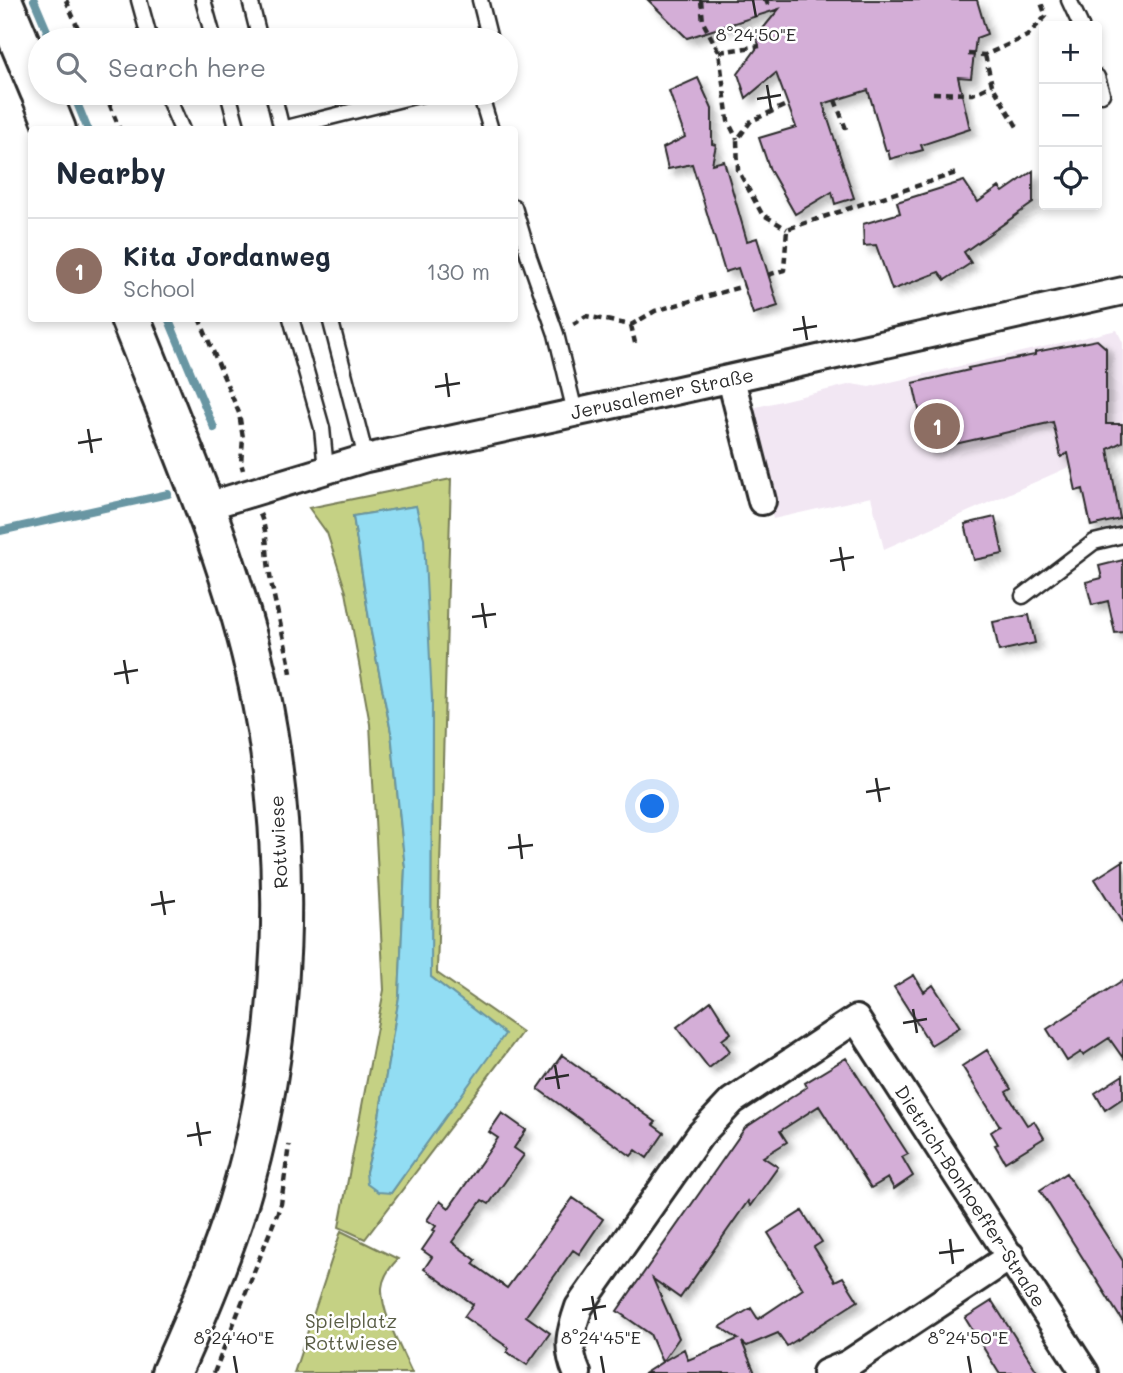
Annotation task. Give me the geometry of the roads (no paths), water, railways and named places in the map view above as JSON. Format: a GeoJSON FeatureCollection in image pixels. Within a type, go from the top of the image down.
{"type":"FeatureCollection","features":[{"type":"Feature","properties":{"kind":"street"},"geometry":{"type":"LineString","coordinates":[[2,0],[28,61]]}},
{"type":"Feature","properties":{"kind":"street"},"geometry":{"type":"LineString","coordinates":[[46,105],[54,126]]}},
{"type":"Feature","properties":{"kind":"street","name":"Jerusalemer Straße"},"geometry":{"type":"LineString","coordinates":[[204,507],[366,458],[1123,291]]}},
{"type":"Feature","properties":{"kind":"street","name":"Rottwiese"},"geometry":{"type":"LineString","coordinates":[[132,322],[181,442],[246,633],[259,685],[276,791],[281,885],[274,1027],[252,1149],[220,1256],[171,1373]]}},
{"type":"Feature","properties":{"kind":"street"},"geometry":{"type":"LineString","coordinates":[[731,379],[762,501]]}},
{"type":"Feature","properties":{"kind":"street","name":"Dietrich-Bonhoeffer-Straße"},"geometry":{"type":"LineString","coordinates":[[577,1373],[570,1355],[571,1331],[579,1307],[700,1135],[732,1101],[856,1019],[1085,1373]]}},
{"type":"Feature","properties":{"kind":"street"},"geometry":{"type":"LineString","coordinates":[[826,1373],[848,1364],[1011,1256]]}},
{"type":"Feature","properties":{"kind":"lane"},"geometry":{"type":"LineString","coordinates":[[139,0],[147,28]]}},
{"type":"Feature","properties":{"kind":"lane"},"geometry":{"type":"LineString","coordinates":[[203,0],[211,28]]}},
{"type":"Feature","properties":{"kind":"lane"},"geometry":{"type":"LineString","coordinates":[[250,0],[257,28]]}},
{"type":"Feature","properties":{"kind":"lane"},"geometry":{"type":"LineString","coordinates":[[480,0],[487,28]]}},
{"type":"Feature","properties":{"kind":"lane"},"geometry":{"type":"LineString","coordinates":[[1069,0],[1079,21]]}},
{"type":"Feature","properties":{"kind":"lane"},"geometry":{"type":"LineString","coordinates":[[171,105],[180,126]]}},
{"type":"Feature","properties":{"kind":"lane"},"geometry":{"type":"LineString","coordinates":[[231,105],[237,126]]}},
{"type":"Feature","properties":{"kind":"lane"},"geometry":{"type":"LineString","coordinates":[[276,105],[281,126]]}},
{"type":"Feature","properties":{"kind":"lane"},"geometry":{"type":"LineString","coordinates":[[294,126],[378,105]]}},
{"type":"Feature","properties":{"kind":"lane"},"geometry":{"type":"LineString","coordinates":[[484,105],[490,126]]}},
{"type":"Feature","properties":{"kind":"lane"},"geometry":{"type":"LineString","coordinates":[[518,220],[556,334],[575,412]]}},
{"type":"Feature","properties":{"kind":"lane"},"geometry":{"type":"LineString","coordinates":[[292,322],[322,428],[326,470]]}},
{"type":"Feature","properties":{"kind":"lane"},"geometry":{"type":"LineString","coordinates":[[331,322],[366,458]]}},
{"type":"Feature","properties":{"kind":"lane"},"geometry":{"type":"LineString","coordinates":[[1023,596],[1094,542],[1123,535]]}},
{"type":"Feature","properties":{"kind":"water"},"geometry":{"type":"Polygon","coordinates":[[[416,506],[424,538],[432,701],[431,977],[505,1034],[391,1193],[378,1192],[367,1184],[366,1172],[376,1135],[399,997],[405,868],[391,732],[371,632],[353,516],[416,506]]]}},
{"type":"Feature","properties":{"kind":"waterway"},"geometry":{"type":"LineString","coordinates":[[34,0],[46,28]]}},
{"type":"Feature","properties":{"kind":"waterway"},"geometry":{"type":"LineString","coordinates":[[78,105],[86,126]]}},
{"type":"Feature","properties":{"kind":"waterway"},"geometry":{"type":"LineString","coordinates":[[170,322],[214,428]]}},
{"type":"Feature","properties":{"kind":"waterway"},"geometry":{"type":"LineString","coordinates":[[0,531],[168,494]]}},
{"type":"Feature","properties":{"kind":"place","name":"Kita Jordanweg"},"geometry":{"type":"Point","coordinates":[937,426]}},
{"type":"Feature","properties":{"kind":"park label","name":"Spielplatz Rottwiese"},"geometry":{"type":"Point","coordinates":[351,1331]}}]}
